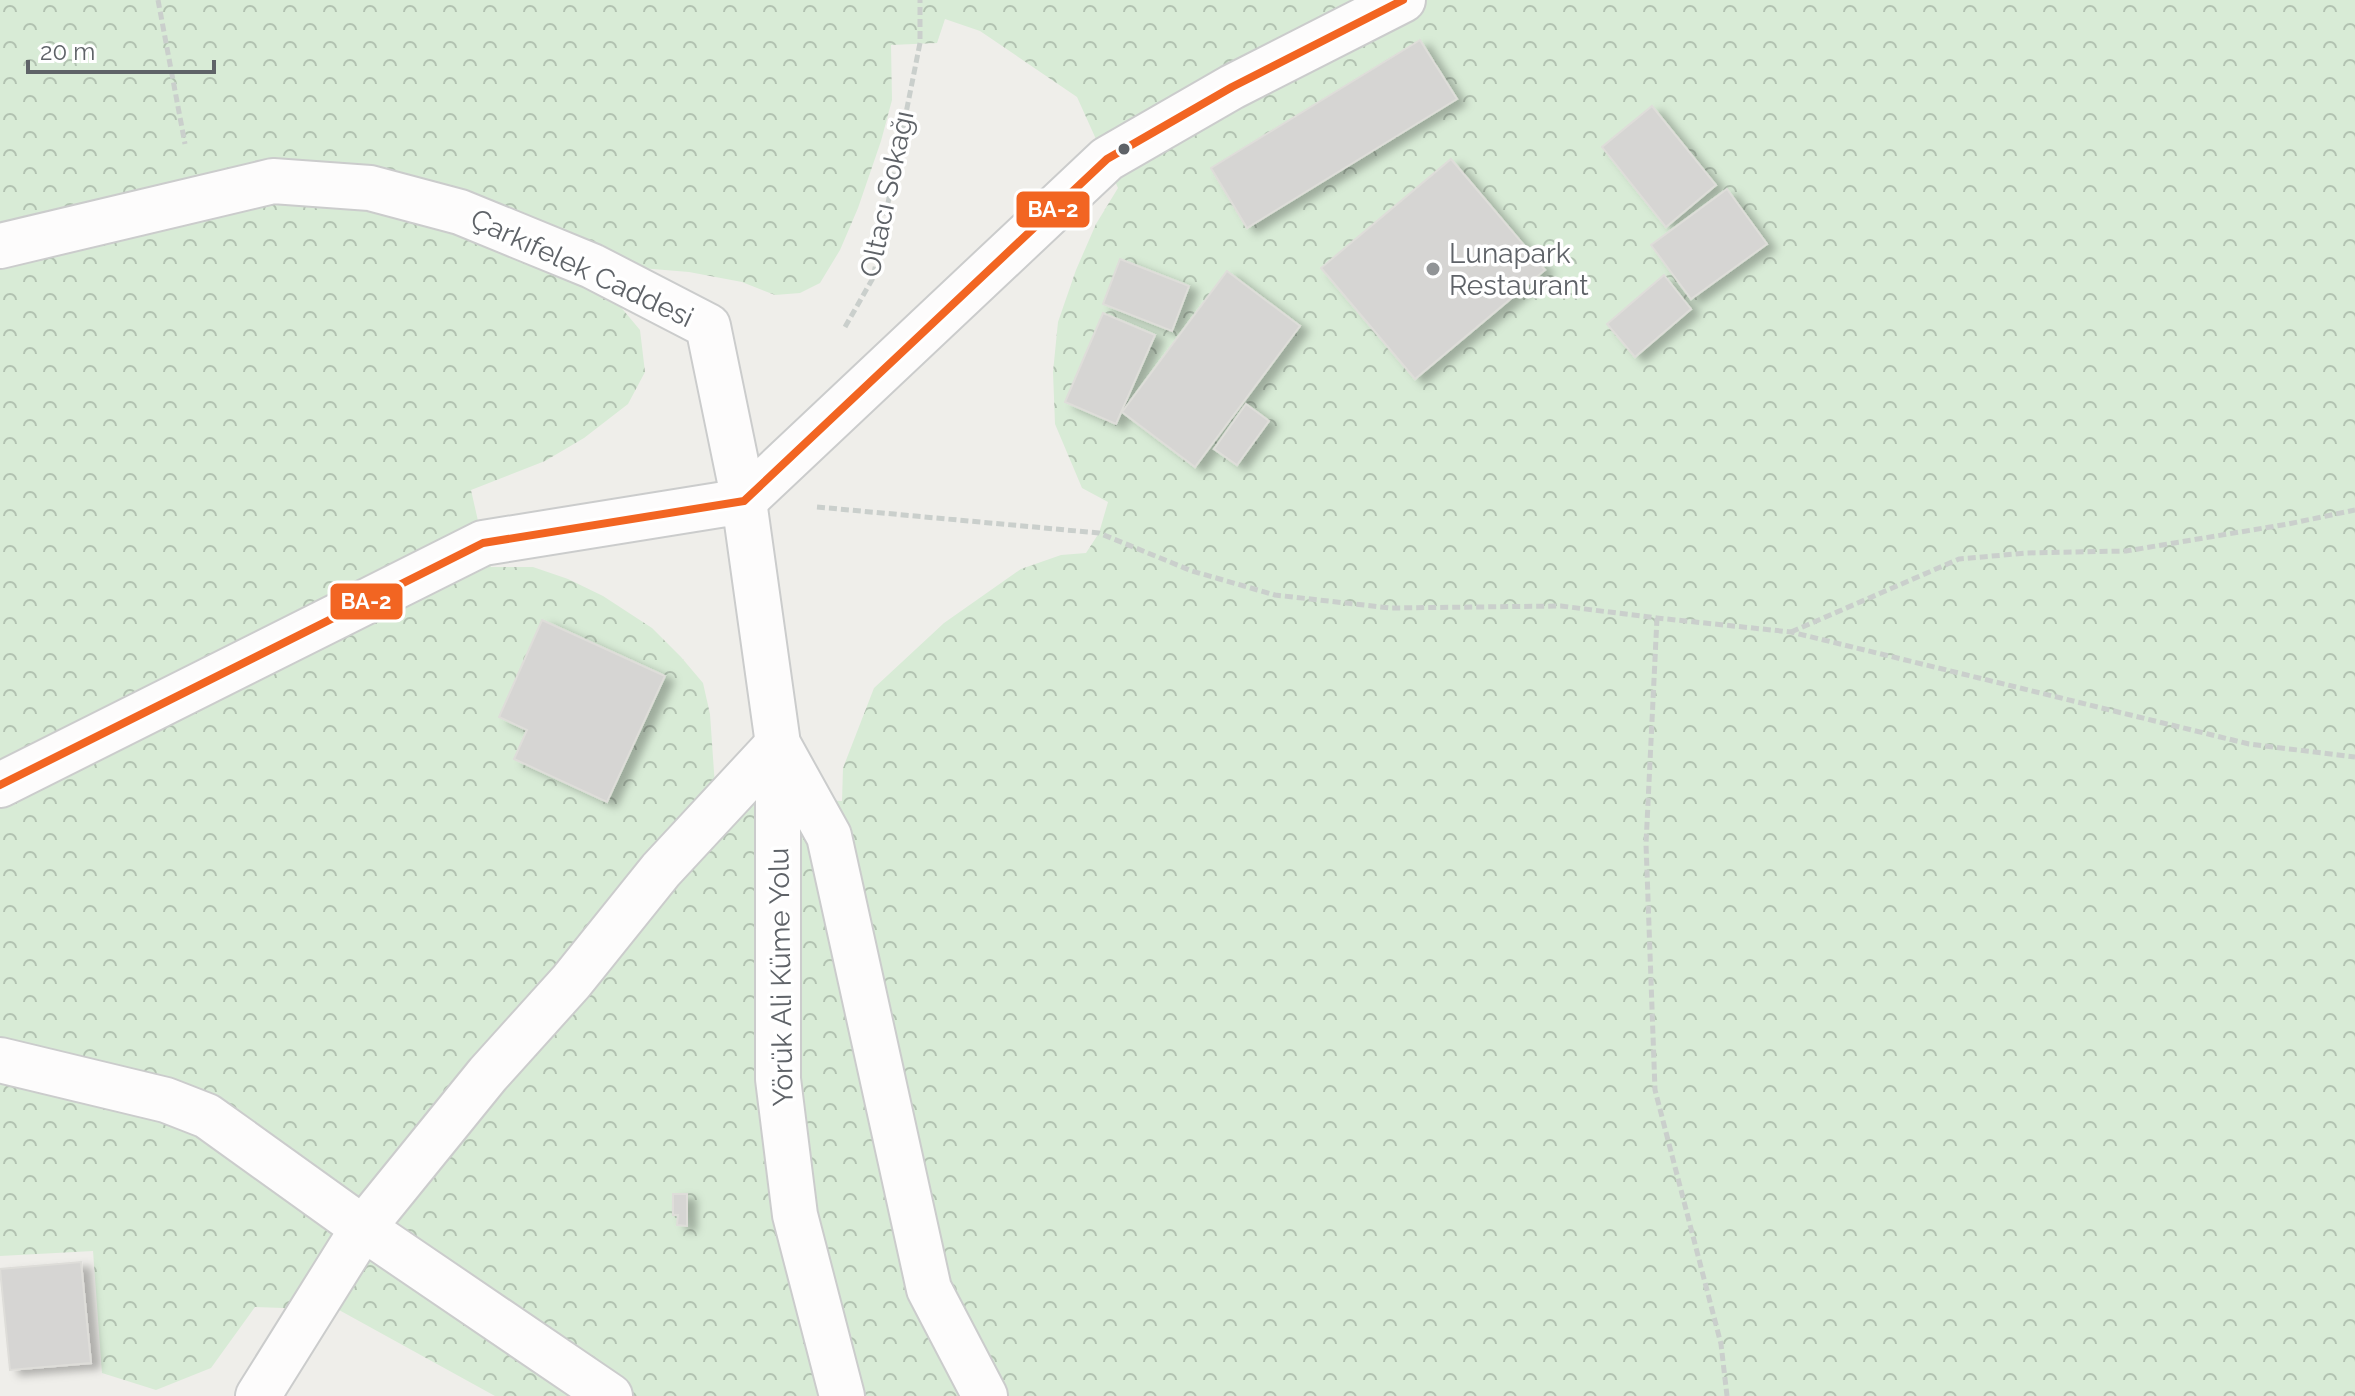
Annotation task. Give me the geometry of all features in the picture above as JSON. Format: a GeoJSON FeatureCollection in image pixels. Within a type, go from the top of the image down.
{"type":"FeatureCollection","features":[{"type":"Feature","properties":{"kind":"street"},"geometry":{"type":"LineString","coordinates":[[0,785],[483,543],[744,501],[1107,159],[1232,87],[1403,0]]}},
{"type":"Feature","properties":{"kind":"street","name":"Çarkıfelek Caddesi"},"geometry":{"type":"LineString","coordinates":[[0,246],[273,181],[370,188],[460,212],[592,266],[708,326],[744,501]]}},
{"type":"Feature","properties":{"kind":"street"},"geometry":{"type":"LineString","coordinates":[[744,501],[778,744],[829,836],[929,1289],[985,1396]]}},
{"type":"Feature","properties":{"kind":"street"},"geometry":{"type":"LineString","coordinates":[[258,1396],[363,1228],[488,1074],[571,982],[661,870],[778,744]]}},
{"type":"Feature","properties":{"kind":"street","name":"Yörük Ali Küme Yolu"},"geometry":{"type":"LineString","coordinates":[[778,744],[778,1079],[795,1215],[842,1396]]}},
{"type":"Feature","properties":{"kind":"street"},"geometry":{"type":"LineString","coordinates":[[0,1060],[166,1100],[207,1116],[363,1228],[610,1396]]}},
{"type":"Feature","properties":{"kind":"path"},"geometry":{"type":"LineString","coordinates":[[158,0],[196,200]]}},
{"type":"Feature","properties":{"kind":"path","name":"Oltacı Sokağı"},"geometry":{"type":"LineString","coordinates":[[843,331],[873,278],[920,43],[920,0]]}},
{"type":"Feature","properties":{"kind":"path"},"geometry":{"type":"LineString","coordinates":[[744,501],[1099,533],[1192,571],[1275,595],[1390,608],[1561,606],[1791,632],[2249,744],[2355,757]]}},
{"type":"Feature","properties":{"kind":"path"},"geometry":{"type":"LineString","coordinates":[[1791,632],[1959,559],[2027,553],[2126,551],[2355,510]]}},
{"type":"Feature","properties":{"kind":"path"},"geometry":{"type":"LineString","coordinates":[[1657,618],[1646,844],[1655,1090],[1721,1344],[1727,1396]]}},
{"type":"Feature","properties":{"kind":"green space"},"geometry":{"type":"Polygon","coordinates":[[[0,0],[2355,0],[2355,1396],[495,1396],[339,1310],[255,1307],[211,1368],[156,1390],[102,1373],[93,1251],[0,1256],[0,0]],[[945,19],[937,43],[891,45],[892,100],[881,141],[840,250],[820,283],[800,293],[775,295],[742,282],[689,272],[616,266],[609,293],[640,330],[645,372],[628,404],[584,438],[545,461],[471,490],[491,567],[533,567],[603,596],[652,628],[703,683],[710,714],[716,801],[781,798],[842,801],[843,768],[874,688],[944,623],[1021,569],[1061,555],[1086,553],[1099,533],[1108,502],[1082,488],[1055,424],[1053,372],[1058,322],[1076,270],[1096,224],[1118,188],[1077,97],[980,31],[945,19]]]}},
{"type":"Feature","properties":{"kind":"building"},"geometry":{"type":"Polygon","coordinates":[[[1420,40],[1457,99],[1247,228],[1211,168],[1420,40]]]}},
{"type":"Feature","properties":{"kind":"building"},"geometry":{"type":"Polygon","coordinates":[[[1652,106],[1716,185],[1666,227],[1602,147],[1652,106]]]}},
{"type":"Feature","properties":{"kind":"building","name":"Lunapark Restaurant"},"geometry":{"type":"Polygon","coordinates":[[[1451,159],[1545,270],[1415,379],[1321,268],[1451,159]]]}},
{"type":"Feature","properties":{"kind":"building"},"geometry":{"type":"Polygon","coordinates":[[[1727,189],[1767,244],[1691,299],[1651,245],[1727,189]]]}},
{"type":"Feature","properties":{"kind":"building"},"geometry":{"type":"Polygon","coordinates":[[[1120,259],[1189,286],[1172,331],[1103,304],[1120,259]]]}},
{"type":"Feature","properties":{"kind":"building"},"geometry":{"type":"Polygon","coordinates":[[[1227,271],[1300,326],[1195,467],[1122,412],[1227,271]]]}},
{"type":"Feature","properties":{"kind":"building"},"geometry":{"type":"Polygon","coordinates":[[[1664,275],[1691,309],[1635,357],[1607,324],[1664,275]]]}},
{"type":"Feature","properties":{"kind":"building"},"geometry":{"type":"Polygon","coordinates":[[[1103,313],[1155,335],[1116,424],[1065,402],[1103,313]]]}},
{"type":"Feature","properties":{"kind":"building"},"geometry":{"type":"Polygon","coordinates":[[[1246,404],[1269,421],[1237,465],[1214,449],[1246,404]]]}},
{"type":"Feature","properties":{"kind":"building"},"geometry":{"type":"Polygon","coordinates":[[[542,620],[665,676],[607,802],[514,759],[527,730],[499,717],[542,620]]]}},
{"type":"Feature","properties":{"kind":"building"},"geometry":{"type":"Polygon","coordinates":[[[673,1194],[687,1194],[687,1226],[677,1225],[678,1215],[673,1215],[673,1194]]]}},
{"type":"Feature","properties":{"kind":"building"},"geometry":{"type":"Polygon","coordinates":[[[81,1262],[91,1363],[10,1370],[0,1269],[81,1262]]]}},
{"type":"Feature","properties":{"kind":"transit line","name":"BA-2"},"geometry":{"type":"LineString","coordinates":[[0,785],[483,543],[744,501],[1107,159],[1232,87],[1403,0]]}},
{"type":"Feature","properties":{"kind":"place","name":"Lunapark Restaurant"},"geometry":{"type":"Point","coordinates":[1433,269]}}]}
